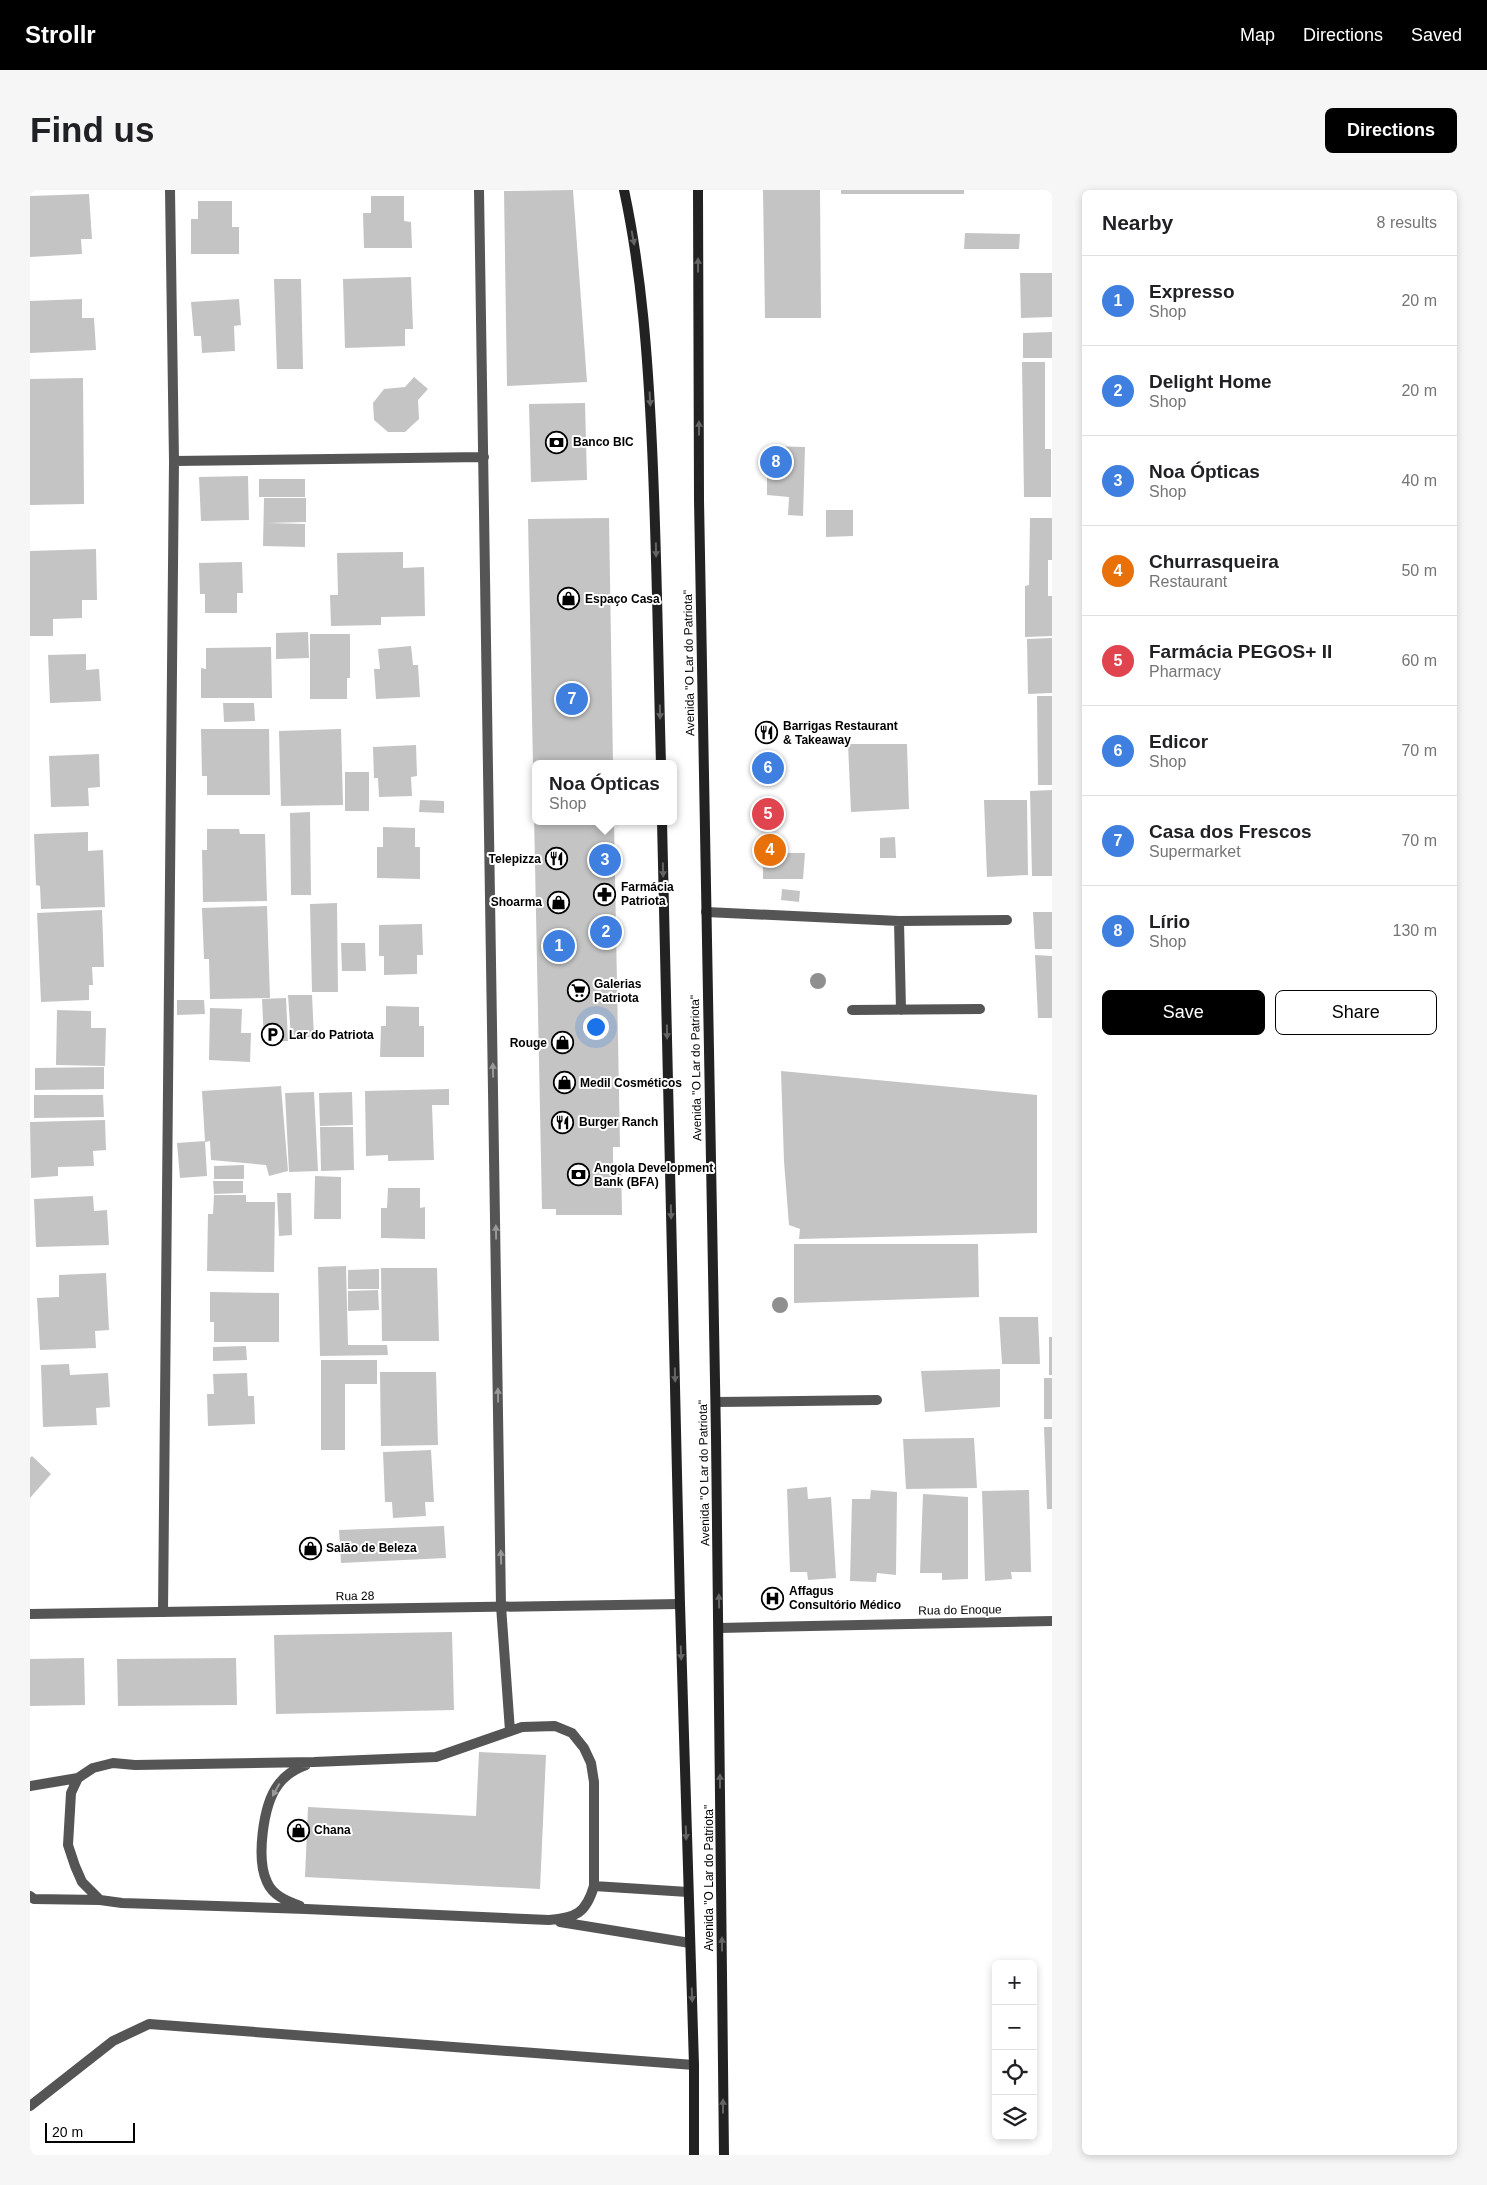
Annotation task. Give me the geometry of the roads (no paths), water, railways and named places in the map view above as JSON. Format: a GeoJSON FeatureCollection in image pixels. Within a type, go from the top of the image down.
{"type":"FeatureCollection","features":[{"type":"Feature","properties":{"kind":"main road"},"geometry":{"type":"LineString","coordinates":[[624,190],[636,254],[643,309],[649,392],[655,501],[661,760]]}},
{"type":"Feature","properties":{"kind":"main road","name":"Avenida \"O Lar do Patriota\""},"geometry":{"type":"LineString","coordinates":[[698,190],[699,500],[716,1402],[724,2155]]}},
{"type":"Feature","properties":{"kind":"main road","name":"Avenida \"O Lar do Patriota\""},"geometry":{"type":"LineString","coordinates":[[662,825],[680,1604],[694,2065],[694,2155]]}},
{"type":"Feature","properties":{"kind":"street"},"geometry":{"type":"LineString","coordinates":[[163,1612],[174,461],[170,190]]}},
{"type":"Feature","properties":{"kind":"street"},"geometry":{"type":"LineString","coordinates":[[480,190],[501,1606],[510,1731]]}},
{"type":"Feature","properties":{"kind":"street"},"geometry":{"type":"LineString","coordinates":[[174,461],[484,457]]}},
{"type":"Feature","properties":{"kind":"street"},"geometry":{"type":"LineString","coordinates":[[706,912],[899,921],[1007,920]]}},
{"type":"Feature","properties":{"kind":"street"},"geometry":{"type":"LineString","coordinates":[[899,921],[901,1010]]}},
{"type":"Feature","properties":{"kind":"street"},"geometry":{"type":"LineString","coordinates":[[852,1010],[980,1009]]}},
{"type":"Feature","properties":{"kind":"street"},"geometry":{"type":"LineString","coordinates":[[716,1402],[877,1400]]}},
{"type":"Feature","properties":{"kind":"street","name":"Rua 28"},"geometry":{"type":"LineString","coordinates":[[30,1614],[680,1604]]}},
{"type":"Feature","properties":{"kind":"street","name":"Rua do Enoque"},"geometry":{"type":"LineString","coordinates":[[719,1628],[1052,1621]]}},
{"type":"Feature","properties":{"kind":"street"},"geometry":{"type":"LineString","coordinates":[[30,1786],[78,1778],[93,1768],[113,1763],[135,1765],[314,1762],[436,1757],[510,1731],[522,1728],[555,1726],[572,1733],[584,1748],[592,1764],[594,1782],[594,1886],[589,1902],[580,1913],[566,1919],[549,1920],[122,1903],[100,1900],[34,1899],[30,1896]]}},
{"type":"Feature","properties":{"kind":"street"},"geometry":{"type":"LineString","coordinates":[[306,1909],[279,1897],[267,1882],[262,1858],[263,1831],[267,1808],[278,1785],[294,1770],[314,1762]]}},
{"type":"Feature","properties":{"kind":"street"},"geometry":{"type":"LineString","coordinates":[[78,1778],[71,1793],[68,1844],[82,1882],[100,1900]]}},
{"type":"Feature","properties":{"kind":"street"},"geometry":{"type":"LineString","coordinates":[[594,1886],[688,1892]]}},
{"type":"Feature","properties":{"kind":"street"},"geometry":{"type":"LineString","coordinates":[[549,1920],[690,1943]]}},
{"type":"Feature","properties":{"kind":"street"},"geometry":{"type":"LineString","coordinates":[[30,2106],[112,2041],[149,2024],[694,2065]]}},
{"type":"Feature","properties":{"kind":"place","name":"Banco BIC"},"geometry":{"type":"Point","coordinates":[557,442]}},
{"type":"Feature","properties":{"kind":"place","name":"Lírio"},"geometry":{"type":"Point","coordinates":[776,462]}},
{"type":"Feature","properties":{"kind":"place","name":"Espaço Casa"},"geometry":{"type":"Point","coordinates":[569,599]}},
{"type":"Feature","properties":{"kind":"place","name":"Casa dos Frescos"},"geometry":{"type":"Point","coordinates":[572,699]}},
{"type":"Feature","properties":{"kind":"place","name":"Barrigas Restaurant & Takeaway"},"geometry":{"type":"Point","coordinates":[767,733]}},
{"type":"Feature","properties":{"kind":"place","name":"Edicor"},"geometry":{"type":"Point","coordinates":[768,768]}},
{"type":"Feature","properties":{"kind":"place","name":"Farmácia PEGOS+ II"},"geometry":{"type":"Point","coordinates":[768,814]}},
{"type":"Feature","properties":{"kind":"place","name":"Churrasqueira"},"geometry":{"type":"Point","coordinates":[770,850]}},
{"type":"Feature","properties":{"kind":"place","name":"Telepizza"},"geometry":{"type":"Point","coordinates":[557,859]}},
{"type":"Feature","properties":{"kind":"place","name":"Noa Ópticas"},"geometry":{"type":"Point","coordinates":[605,860]}},
{"type":"Feature","properties":{"kind":"place","name":"Farmácia Patriota"},"geometry":{"type":"Point","coordinates":[605,894]}},
{"type":"Feature","properties":{"kind":"place","name":"Shoarma"},"geometry":{"type":"Point","coordinates":[558,902]}},
{"type":"Feature","properties":{"kind":"place","name":"Delight Home"},"geometry":{"type":"Point","coordinates":[606,932]}},
{"type":"Feature","properties":{"kind":"place","name":"Expresso"},"geometry":{"type":"Point","coordinates":[559,946]}},
{"type":"Feature","properties":{"kind":"place","name":"Galerias Patriota"},"geometry":{"type":"Point","coordinates":[578,991]}},
{"type":"Feature","properties":{"kind":"place","name":"Lar do Patriota"},"geometry":{"type":"Point","coordinates":[273,1035]}},
{"type":"Feature","properties":{"kind":"place","name":"Rouge"},"geometry":{"type":"Point","coordinates":[563,1043]}},
{"type":"Feature","properties":{"kind":"place","name":"Medil Cosméticos"},"geometry":{"type":"Point","coordinates":[564,1083]}},
{"type":"Feature","properties":{"kind":"place","name":"Burger Ranch"},"geometry":{"type":"Point","coordinates":[563,1122]}},
{"type":"Feature","properties":{"kind":"place","name":"Angola Development Bank (BFA)"},"geometry":{"type":"Point","coordinates":[578,1175]}},
{"type":"Feature","properties":{"kind":"place","name":"Salão de Beleza"},"geometry":{"type":"Point","coordinates":[310,1548]}},
{"type":"Feature","properties":{"kind":"place","name":"Affagus Consultório Médico"},"geometry":{"type":"Point","coordinates":[773,1598]}},
{"type":"Feature","properties":{"kind":"place","name":"Chana"},"geometry":{"type":"Point","coordinates":[298,1830]}}]}
